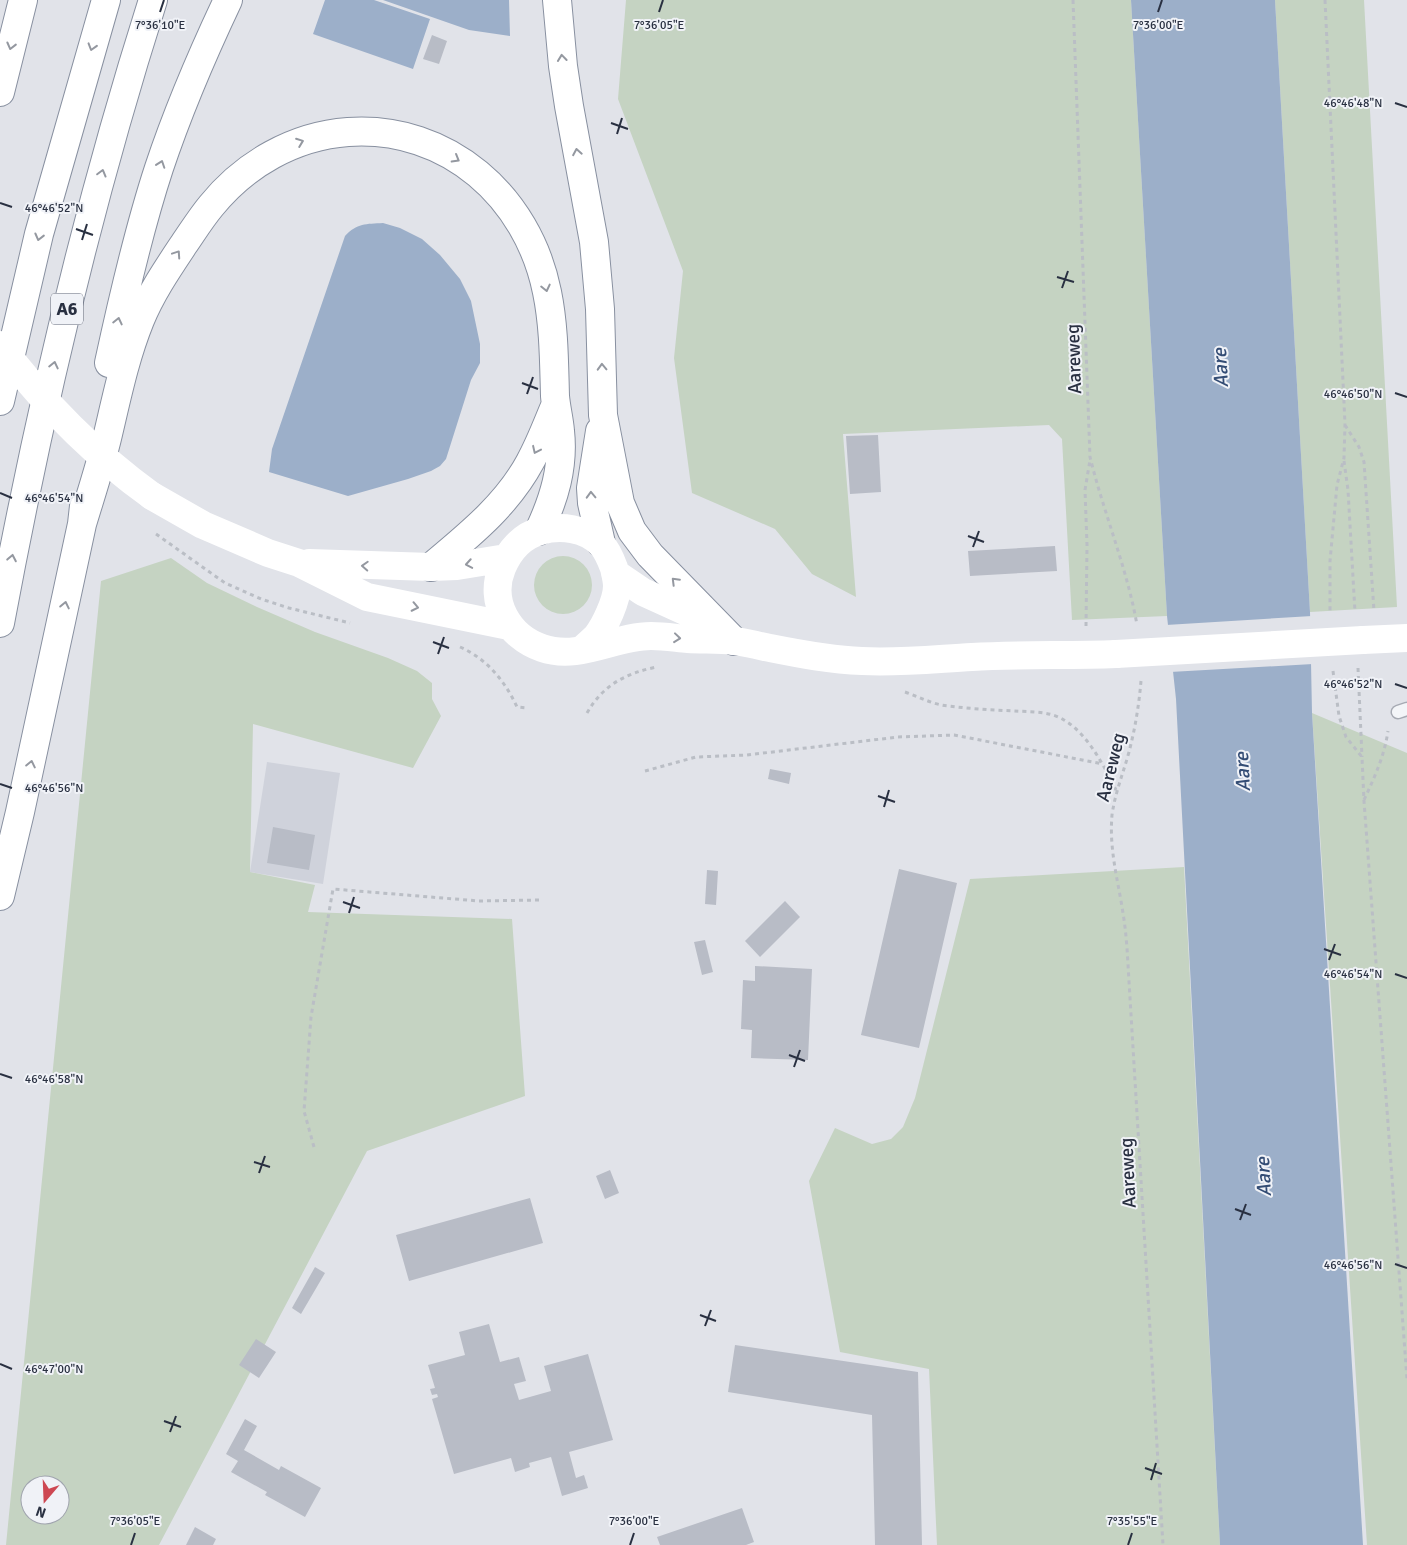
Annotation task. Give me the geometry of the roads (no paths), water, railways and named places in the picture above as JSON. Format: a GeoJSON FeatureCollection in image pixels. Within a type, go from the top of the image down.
{"type":"FeatureCollection","features":[{"type":"Feature","properties":{"kind":"main road"},"geometry":{"type":"LineString","coordinates":[[0,92],[23,0]]}},
{"type":"Feature","properties":{"kind":"main road","name":"A6"},"geometry":{"type":"LineString","coordinates":[[0,401],[39,234],[106,0]]}},
{"type":"Feature","properties":{"kind":"main road","name":"A6"},"geometry":{"type":"LineString","coordinates":[[0,623],[28,480],[66,314],[111,141],[152,0]]}},
{"type":"Feature","properties":{"kind":"main road"},"geometry":{"type":"LineString","coordinates":[[82,524],[94,430],[117,323],[139,236],[159,168],[182,104],[206,45],[228,0]]}},
{"type":"Feature","properties":{"kind":"main road"},"geometry":{"type":"LineString","coordinates":[[557,0],[568,98],[594,242],[600,309],[603,416],[620,503],[632,531],[650,555],[734,641]]}},
{"type":"Feature","properties":{"kind":"main road"},"geometry":{"type":"LineString","coordinates":[[0,896],[26,788],[82,524],[108,436],[129,349],[141,317],[166,271],[197,224],[211,205],[231,184],[257,163],[283,148],[308,139],[334,133],[359,131],[386,133],[412,138],[437,148],[461,161],[482,176],[502,196],[530,240],[540,264],[551,316],[556,405],[560,432],[559,476],[552,500],[539,531]]}},
{"type":"Feature","properties":{"kind":"main road"},"geometry":{"type":"LineString","coordinates":[[0,345],[50,406],[113,467],[152,496],[203,525],[259,549],[299,563],[367,597],[509,626]]}},
{"type":"Feature","properties":{"kind":"main road"},"geometry":{"type":"LineString","coordinates":[[431,567],[485,520],[513,489],[530,463],[556,405]]}},
{"type":"Feature","properties":{"kind":"main road"},"geometry":{"type":"LineString","coordinates":[[600,543],[592,504],[591,488],[603,416]]}},
{"type":"Feature","properties":{"kind":"main road"},"geometry":{"type":"LineString","coordinates":[[583,649],[597,636],[612,607],[617,586],[609,556],[600,543],[586,534],[569,528],[539,531],[525,538],[506,558],[499,576],[497,593],[500,608],[509,626],[531,644],[556,652],[571,652],[628,639],[651,636],[734,641],[807,655],[862,661],[894,662],[1008,655],[1116,654],[1365,632],[1407,638]]}},
{"type":"Feature","properties":{"kind":"main road"},"geometry":{"type":"LineString","coordinates":[[299,563],[431,567],[457,566],[506,558]]}},
{"type":"Feature","properties":{"kind":"main road"},"geometry":{"type":"LineString","coordinates":[[615,573],[643,592],[686,612],[734,641]]}},
{"type":"Feature","properties":{"kind":"water"},"geometry":{"type":"Polygon","coordinates":[[[325,0],[374,0],[430,19],[413,69],[313,34],[325,0]]]}},
{"type":"Feature","properties":{"kind":"water"},"geometry":{"type":"Polygon","coordinates":[[[383,0],[509,0],[510,36],[469,30],[383,0]]]}},
{"type":"Feature","properties":{"kind":"water","name":"Aare"},"geometry":{"type":"Polygon","coordinates":[[[1131,0],[1275,0],[1310,612],[1312,713],[1363,1545],[1220,1545],[1176,699],[1167,616],[1131,0]]]}},
{"type":"Feature","properties":{"kind":"water"},"geometry":{"type":"Polygon","coordinates":[[[383,223],[400,228],[422,239],[440,255],[460,279],[471,301],[480,344],[480,363],[471,380],[446,459],[440,466],[408,479],[348,496],[269,472],[272,449],[345,236],[358,226],[383,223]]]}}]}
